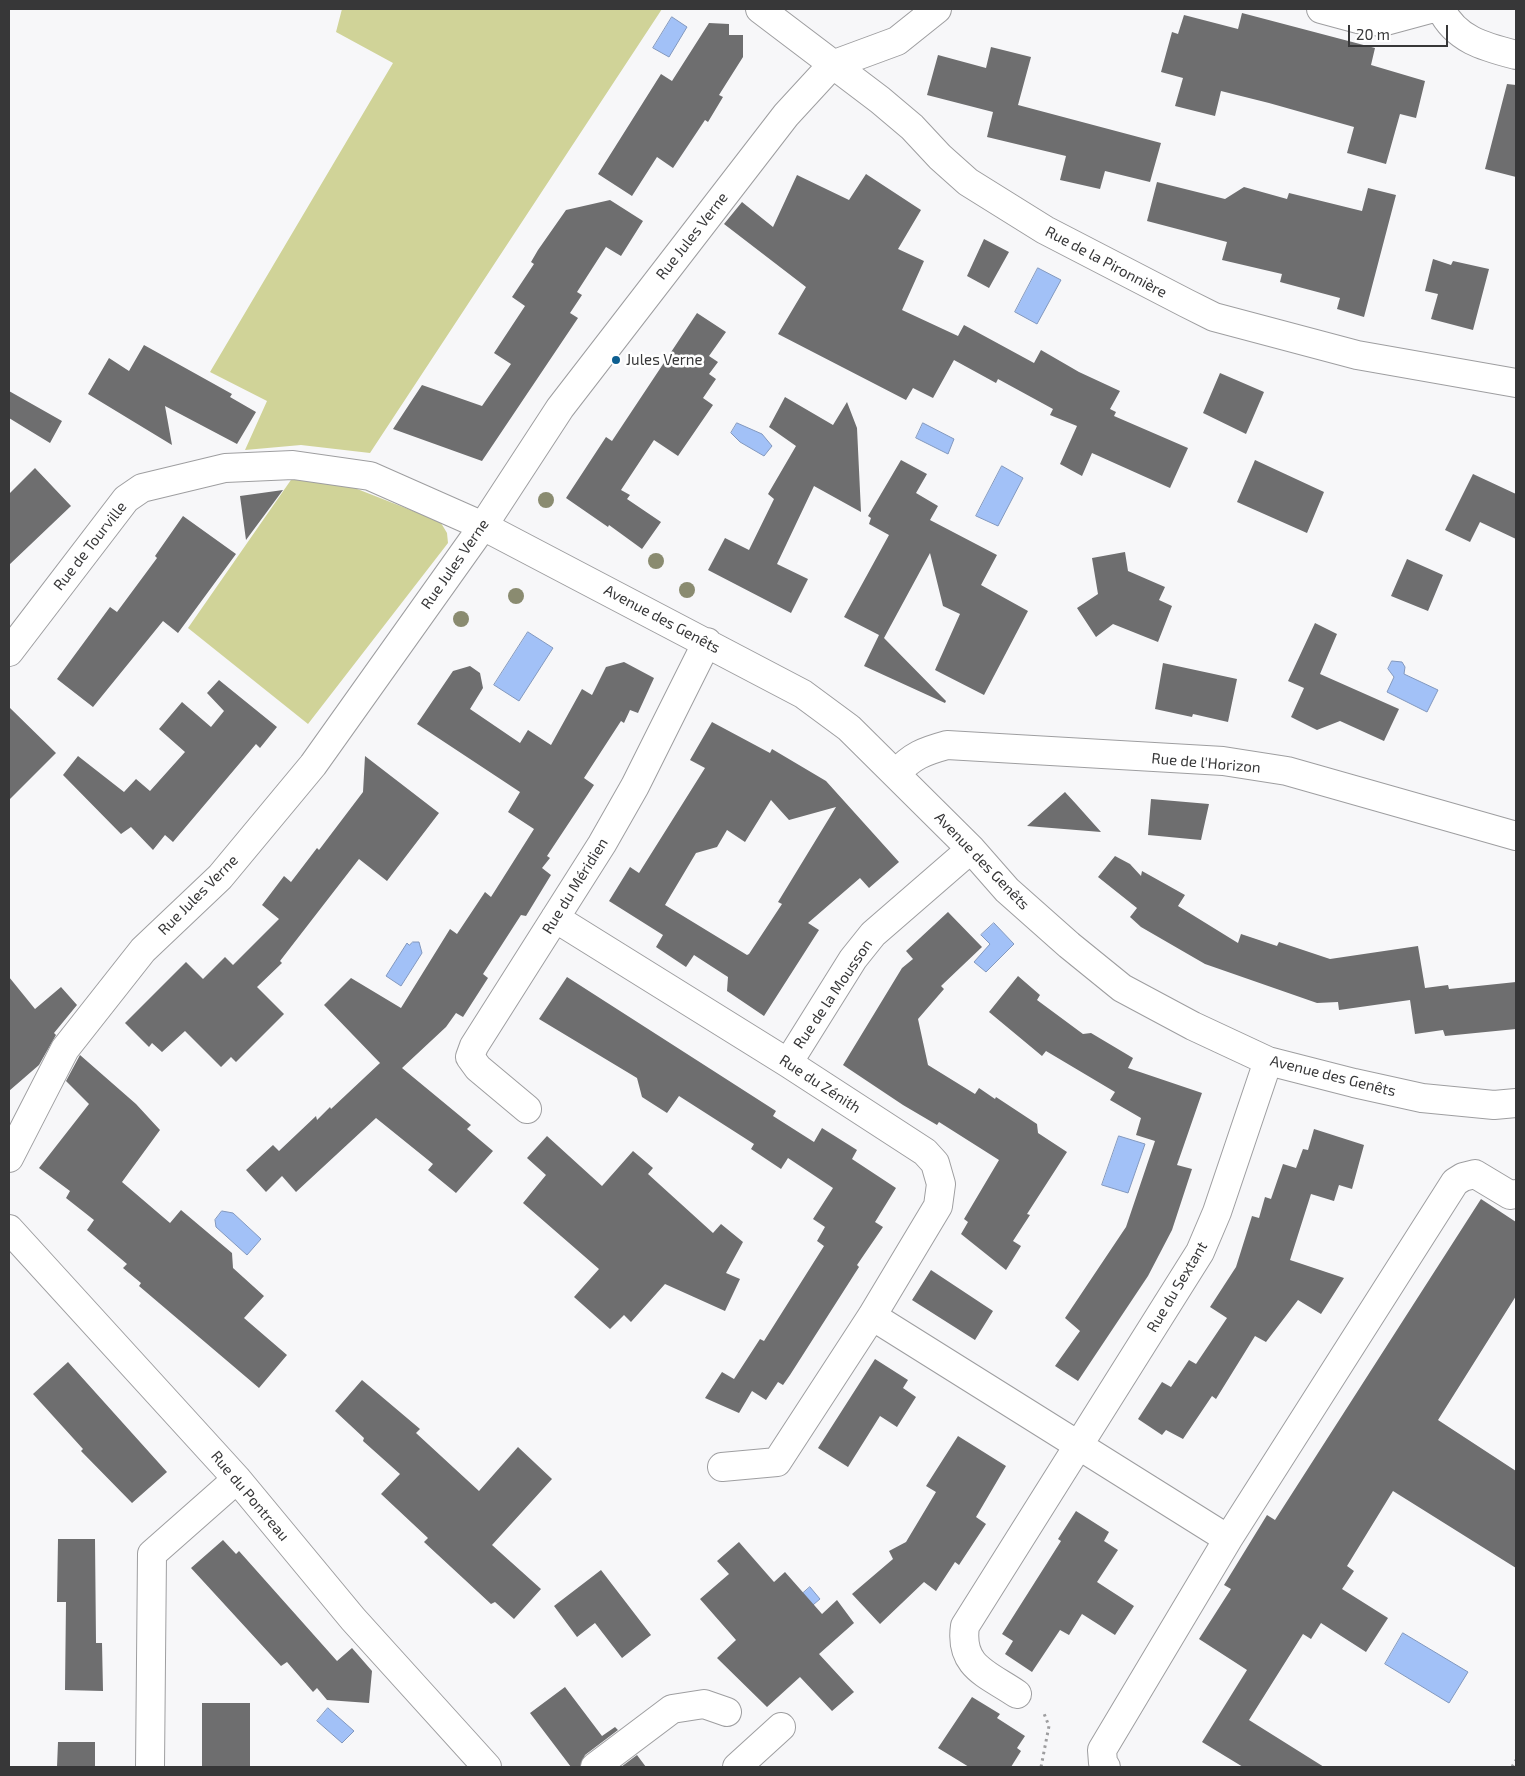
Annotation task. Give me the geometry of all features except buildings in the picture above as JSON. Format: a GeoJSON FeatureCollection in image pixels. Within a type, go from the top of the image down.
{"type":"FeatureCollection","features":[{"type":"Feature","properties":{"kind":"street","name":"Rue de la Pironnière"},"geometry":{"type":"LineString","coordinates":[[760,9],[912,127],[940,157],[968,182],[1045,230],[1214,317],[1357,355],[1516,383]]}},
{"type":"Feature","properties":{"kind":"street","name":"Rue Jules Verne"},"geometry":{"type":"LineString","coordinates":[[9,1158],[65,1049],[143,950],[220,877],[312,765],[483,526],[572,392],[786,115],[832,65],[897,41],[937,9]]}},
{"type":"Feature","properties":{"kind":"street"},"geometry":{"type":"LineString","coordinates":[[1321,9],[1358,19],[1382,22],[1430,9]]}},
{"type":"Feature","properties":{"kind":"street"},"geometry":{"type":"LineString","coordinates":[[1441,9],[1449,24],[1464,36],[1491,49],[1516,55]]}},
{"type":"Feature","properties":{"kind":"street","name":"Rue de Tourville"},"geometry":{"type":"LineString","coordinates":[[9,652],[126,498],[142,488],[225,468],[293,465],[333,469],[370,476],[483,526]]}},
{"type":"Feature","properties":{"kind":"street","name":"Avenue des Genêts"},"geometry":{"type":"LineString","coordinates":[[483,526],[803,694],[849,728],[971,849],[1008,890],[1122,988],[1193,1026],[1268,1061],[1354,1084],[1422,1098],[1494,1105],[1516,1103]]}},
{"type":"Feature","properties":{"kind":"street","name":"Rue du Méridien"},"geometry":{"type":"LineString","coordinates":[[527,1109],[478,1068],[470,1057],[474,1046],[602,844],[635,786],[707,642]]}},
{"type":"Feature","properties":{"kind":"street","name":"Rue de l'Horizon"},"geometry":{"type":"LineString","coordinates":[[896,774],[908,761],[922,752],[947,745],[1223,761],[1286,771],[1516,836]]}},
{"type":"Feature","properties":{"kind":"street","name":"Rue de la Mousson"},"geometry":{"type":"LineString","coordinates":[[788,1063],[853,959],[873,934],[971,849]]}},
{"type":"Feature","properties":{"kind":"street","name":"Rue du Zénith"},"geometry":{"type":"LineString","coordinates":[[555,918],[788,1063],[925,1152],[935,1162],[941,1184],[938,1206],[872,1316],[777,1462],[722,1467]]}},
{"type":"Feature","properties":{"kind":"street","name":"Rue du Sextant"},"geometry":{"type":"LineString","coordinates":[[1017,1694],[977,1667],[967,1656],[963,1642],[965,1626],[1200,1252],[1216,1212],[1268,1061]]}},
{"type":"Feature","properties":{"kind":"street"},"geometry":{"type":"LineString","coordinates":[[1106,1767],[1103,1762],[1102,1750],[1228,1539],[1455,1182],[1463,1177],[1475,1174],[1510,1195],[1516,1194]]}},
{"type":"Feature","properties":{"kind":"street","name":"Rue du Pontreau"},"geometry":{"type":"LineString","coordinates":[[9,1229],[237,1479],[353,1619],[487,1767]]}},
{"type":"Feature","properties":{"kind":"street"},"geometry":{"type":"LineString","coordinates":[[872,1316],[1228,1539]]}},
{"type":"Feature","properties":{"kind":"street"},"geometry":{"type":"LineString","coordinates":[[150,1767],[152,1554],[237,1479]]}},
{"type":"Feature","properties":{"kind":"street"},"geometry":{"type":"LineString","coordinates":[[595,1767],[672,1709],[686,1705],[704,1704],[727,1712]]}},
{"type":"Feature","properties":{"kind":"street"},"geometry":{"type":"LineString","coordinates":[[737,1767],[781,1727]]}},
{"type":"Feature","properties":{"kind":"path"},"geometry":{"type":"LineString","coordinates":[[1017,1694],[1045,1712],[1048,1720],[1041,1767]]}},
{"type":"Feature","properties":{"kind":"path"},"geometry":{"type":"LineString","coordinates":[[1512,1767],[1516,1760]]}},
{"type":"Feature","properties":{"kind":"green space"},"geometry":{"type":"Polygon","coordinates":[[[342,9],[662,9],[370,453],[301,445],[245,450],[267,401],[210,372],[393,63],[336,32],[342,9]]]}},
{"type":"Feature","properties":{"kind":"green space"},"geometry":{"type":"Polygon","coordinates":[[[293,477],[347,485],[426,516],[441,523],[447,533],[448,543],[308,724],[188,628],[293,477]]]}},
{"type":"Feature","properties":{"kind":"water"},"geometry":{"type":"Polygon","coordinates":[[[672,17],[687,27],[669,57],[653,48],[672,17]]]}},
{"type":"Feature","properties":{"kind":"water"},"geometry":{"type":"Polygon","coordinates":[[[1038,268],[1061,280],[1037,324],[1015,312],[1038,268]]]}},
{"type":"Feature","properties":{"kind":"water"},"geometry":{"type":"Polygon","coordinates":[[[737,423],[762,434],[772,446],[764,456],[740,442],[731,433],[737,423]]]}},
{"type":"Feature","properties":{"kind":"water"},"geometry":{"type":"Polygon","coordinates":[[[923,423],[954,439],[948,454],[916,438],[923,423]]]}},
{"type":"Feature","properties":{"kind":"water"},"geometry":{"type":"Polygon","coordinates":[[[1002,466],[1023,478],[998,526],[976,516],[1002,466]]]}},
{"type":"Feature","properties":{"kind":"water"},"geometry":{"type":"Polygon","coordinates":[[[528,632],[553,648],[519,701],[494,685],[528,632]]]}},
{"type":"Feature","properties":{"kind":"water"},"geometry":{"type":"Polygon","coordinates":[[[1392,661],[1402,662],[1405,667],[1404,674],[1438,690],[1427,712],[1387,692],[1394,677],[1388,669],[1392,661]]]}},
{"type":"Feature","properties":{"kind":"water"},"geometry":{"type":"Polygon","coordinates":[[[994,923],[1014,944],[986,972],[974,962],[990,944],[981,935],[994,923]]]}},
{"type":"Feature","properties":{"kind":"water"},"geometry":{"type":"Polygon","coordinates":[[[413,942],[419,942],[422,953],[401,986],[386,976],[407,943],[409,945],[413,942]]]}},
{"type":"Feature","properties":{"kind":"water"},"geometry":{"type":"Polygon","coordinates":[[[1119,1136],[1145,1144],[1128,1193],[1102,1185],[1119,1136]]]}},
{"type":"Feature","properties":{"kind":"water"},"geometry":{"type":"Polygon","coordinates":[[[222,1211],[233,1213],[261,1239],[247,1255],[216,1227],[215,1220],[222,1211]]]}},
{"type":"Feature","properties":{"kind":"water"},"geometry":{"type":"Polygon","coordinates":[[[810,1587],[820,1599],[775,1637],[766,1626],[810,1587]]]}},
{"type":"Feature","properties":{"kind":"water"},"geometry":{"type":"Polygon","coordinates":[[[1403,1633],[1468,1672],[1449,1703],[1385,1664],[1403,1633]]]}},
{"type":"Feature","properties":{"kind":"water"},"geometry":{"type":"Polygon","coordinates":[[[328,1708],[354,1731],[342,1743],[317,1721],[328,1708]]]}},
{"type":"Feature","properties":{"kind":"place","name":"Jules Verne"},"geometry":{"type":"Point","coordinates":[616,360]}}]}
